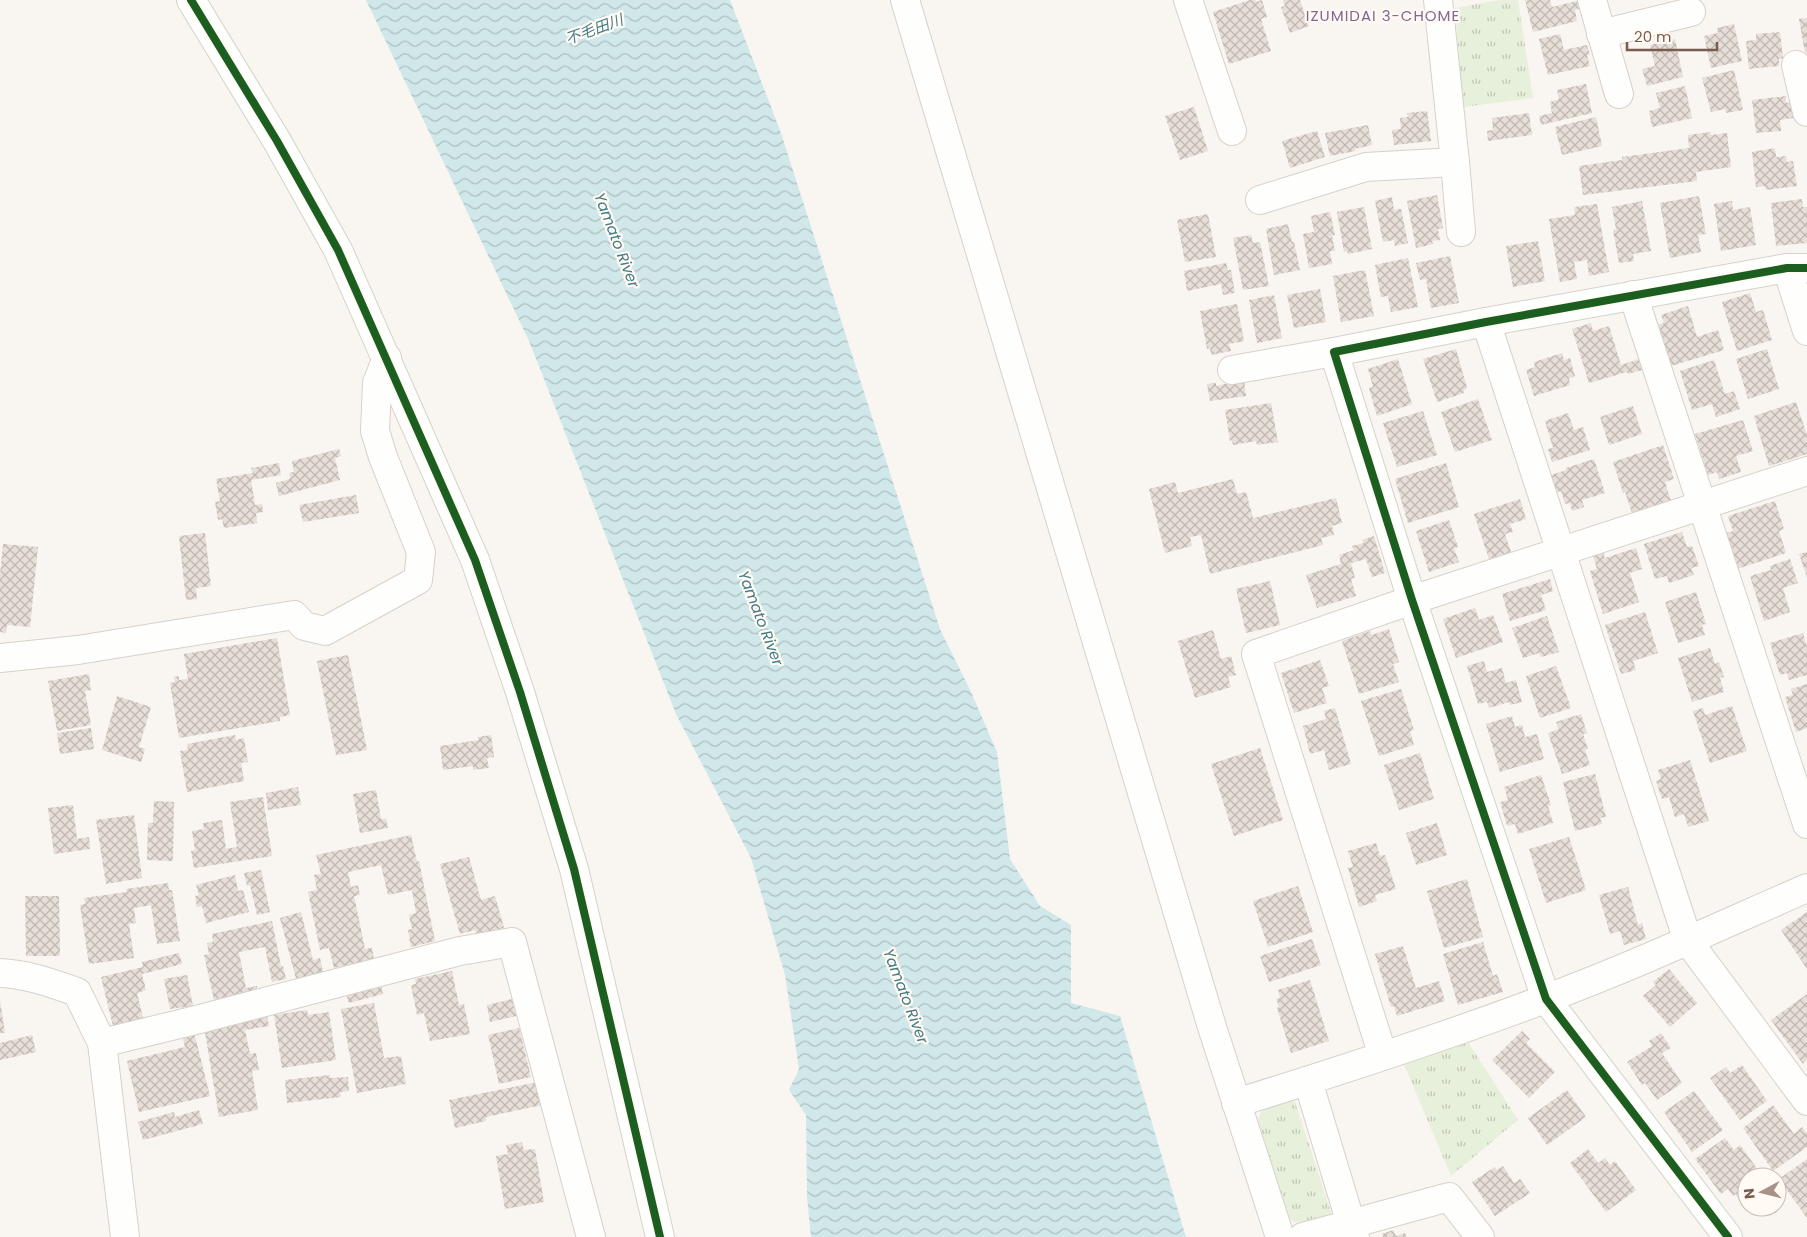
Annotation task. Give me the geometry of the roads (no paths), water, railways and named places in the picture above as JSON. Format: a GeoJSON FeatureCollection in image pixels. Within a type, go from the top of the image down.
{"type":"FeatureCollection","features":[{"type":"Feature","properties":{"kind":"street"},"geometry":{"type":"LineString","coordinates":[[191,0],[277,141],[338,250],[474,560],[523,702],[574,870],[660,1237]]}},
{"type":"Feature","properties":{"kind":"street"},"geometry":{"type":"LineString","coordinates":[[906,0],[1210,1019],[1280,1237]]}},
{"type":"Feature","properties":{"kind":"street"},"geometry":{"type":"LineString","coordinates":[[1188,0],[1232,131]]}},
{"type":"Feature","properties":{"kind":"street"},"geometry":{"type":"LineString","coordinates":[[1438,0],[1461,232]]}},
{"type":"Feature","properties":{"kind":"street"},"geometry":{"type":"LineString","coordinates":[[1592,0],[1618,94]]}},
{"type":"Feature","properties":{"kind":"street"},"geometry":{"type":"LineString","coordinates":[[1601,34],[1691,12]]}},
{"type":"Feature","properties":{"kind":"street"},"geometry":{"type":"LineString","coordinates":[[1796,65],[1807,112]]}},
{"type":"Feature","properties":{"kind":"street"},"geometry":{"type":"LineString","coordinates":[[1260,200],[1366,167],[1455,162]]}},
{"type":"Feature","properties":{"kind":"street"},"geometry":{"type":"LineString","coordinates":[[1232,370],[1633,295],[1797,268],[1807,331]]}},
{"type":"Feature","properties":{"kind":"street"},"geometry":{"type":"LineString","coordinates":[[1633,295],[1807,824]]}},
{"type":"Feature","properties":{"kind":"street"},"geometry":{"type":"LineString","coordinates":[[1486,322],[1688,940],[1807,1101]]}},
{"type":"Feature","properties":{"kind":"street"},"geometry":{"type":"LineString","coordinates":[[1334,352],[1412,600],[1546,999],[1728,1237]]}},
{"type":"Feature","properties":{"kind":"street"},"geometry":{"type":"LineString","coordinates":[[0,658],[78,650],[294,615],[304,626],[325,631],[418,580],[421,552],[383,457],[375,431],[377,383],[387,358]]}},
{"type":"Feature","properties":{"kind":"street"},"geometry":{"type":"LineString","coordinates":[[1383,1056],[1256,654],[1562,550],[1807,471]]}},
{"type":"Feature","properties":{"kind":"street"},"geometry":{"type":"LineString","coordinates":[[1236,1103],[1383,1056],[1546,999],[1807,888]]}},
{"type":"Feature","properties":{"kind":"street"},"geometry":{"type":"LineString","coordinates":[[102,1043],[460,951],[512,942],[591,1237]]}},
{"type":"Feature","properties":{"kind":"street"},"geometry":{"type":"LineString","coordinates":[[0,973],[13,973],[40,978],[76,992],[102,1043],[125,1237]]}},
{"type":"Feature","properties":{"kind":"street"},"geometry":{"type":"LineString","coordinates":[[1308,1081],[1352,1230]]}},
{"type":"Feature","properties":{"kind":"street"},"geometry":{"type":"LineString","coordinates":[[1304,1237],[1352,1230],[1449,1197],[1480,1237]]}},
{"type":"Feature","properties":{"kind":"water"},"geometry":{"type":"Polygon","coordinates":[[[366,0],[730,0],[781,133],[940,629],[971,692],[997,752],[1010,859],[1040,906],[1071,925],[1071,1003],[1120,1016],[1186,1237],[811,1237],[807,1197],[806,1115],[789,1090],[799,1069],[785,975],[751,858],[676,714],[529,341],[366,0]]]}},
{"type":"Feature","properties":{"kind":"district","name":"IZUMIDAI 3-CHOME"},"geometry":{"type":"Point","coordinates":[1383,15]}},
{"type":"Feature","properties":{"kind":"water label","name":"不毛田川"},"geometry":{"type":"Point","coordinates":[594,29]}},
{"type":"Feature","properties":{"kind":"water label","name":"Yamato River"},"geometry":{"type":"Point","coordinates":[617,240]}},
{"type":"Feature","properties":{"kind":"water label","name":"Yamato River"},"geometry":{"type":"Point","coordinates":[761,618]}},
{"type":"Feature","properties":{"kind":"water label","name":"Yamato River"},"geometry":{"type":"Point","coordinates":[906,996]}}]}
